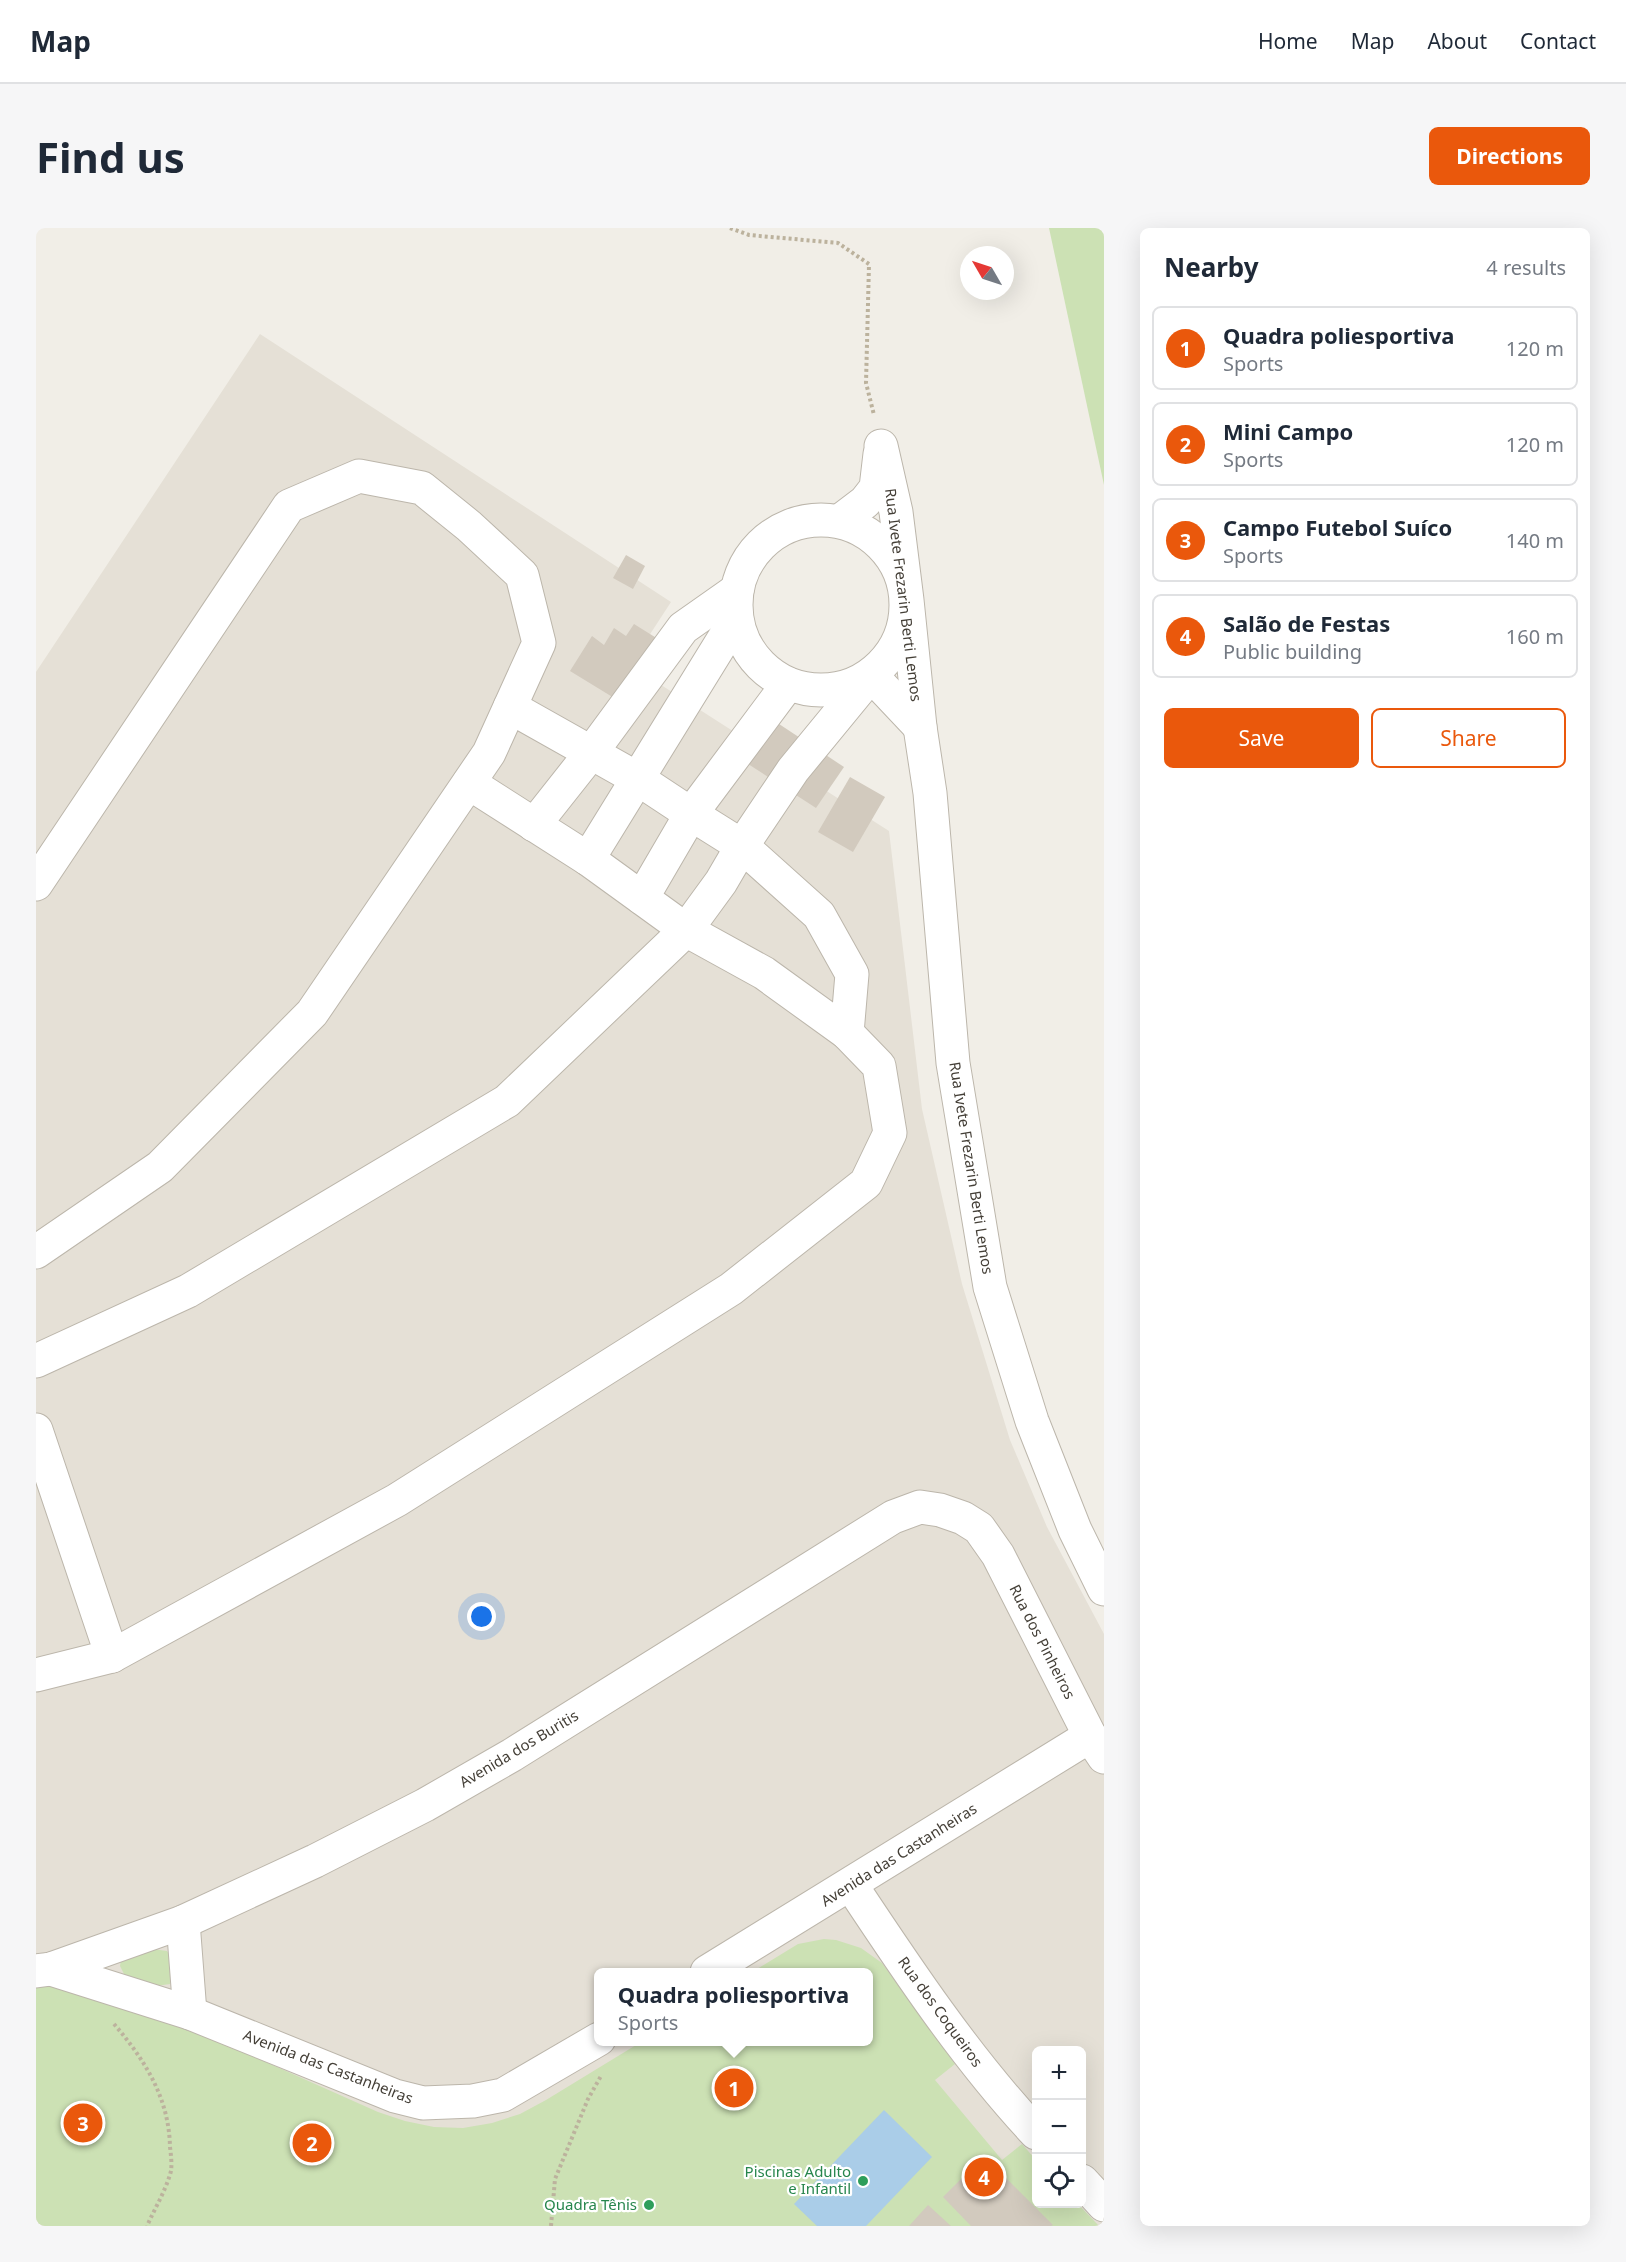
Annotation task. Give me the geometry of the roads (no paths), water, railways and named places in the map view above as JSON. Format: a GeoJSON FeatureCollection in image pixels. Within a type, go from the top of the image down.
{"type":"FeatureCollection","features":[{"type":"Feature","properties":{"kind":"street","name":"Rua Ivete Frezarin Berti Lemos"},"geometry":{"type":"LineString","coordinates":[[840,521],[865,502],[876,488],[881,446],[896,512],[920,727],[930,793],[953,1064],[990,1287],[1032,1421],[1075,1530],[1104,1589]]}},
{"type":"Feature","properties":{"kind":"street"},"geometry":{"type":"LineString","coordinates":[[36,884],[289,506],[359,476],[422,488],[469,526],[522,575],[539,643],[489,753],[312,1013],[160,1167],[36,1252]]}},
{"type":"Feature","properties":{"kind":"street"},"geometry":{"type":"LineString","coordinates":[[36,1361],[188,1292],[507,1101],[686,930],[721,882],[742,846],[793,770],[871,675],[891,655],[904,629],[907,600],[901,573],[887,550],[866,531],[840,521],[813,519],[786,527],[763,542],[746,564],[737,605],[687,701],[588,859]]}},
{"type":"Feature","properties":{"kind":"street"},"geometry":{"type":"LineString","coordinates":[[737,605],[746,647],[763,669],[788,684],[816,691],[844,688],[871,675]]}},
{"type":"Feature","properties":{"kind":"street"},"geometry":{"type":"LineString","coordinates":[[534,825],[591,753],[683,628],[737,605]]}},
{"type":"Feature","properties":{"kind":"street","name":"Rua Ivete Frezarin Berti Lemos"},"geometry":{"type":"LineString","coordinates":[[871,675],[920,727]]}},
{"type":"Feature","properties":{"kind":"street"},"geometry":{"type":"LineString","coordinates":[[642,898],[691,814],[788,684]]}},
{"type":"Feature","properties":{"kind":"street"},"geometry":{"type":"LineString","coordinates":[[510,707],[638,779],[742,846],[819,915],[852,974],[847,1033]]}},
{"type":"Feature","properties":{"kind":"street"},"geometry":{"type":"LineString","coordinates":[[36,1675],[112,1656],[407,1494],[731,1289],[866,1184],[890,1133],[879,1066],[847,1033],[765,973],[686,930],[588,859],[469,783]]}},
{"type":"Feature","properties":{"kind":"street"},"geometry":{"type":"LineString","coordinates":[[36,1430],[112,1656]]}},
{"type":"Feature","properties":{"kind":"street","name":"Avenida dos Buritis"},"geometry":{"type":"LineString","coordinates":[[44,1970],[183,1922],[315,1861],[435,1800],[512,1755],[893,1517],[920,1507],[940,1510],[963,1518],[979,1528]]}},
{"type":"Feature","properties":{"kind":"street","name":"Rua dos Pinheiros"},"geometry":{"type":"LineString","coordinates":[[979,1528],[998,1555],[1097,1746]]}},
{"type":"Feature","properties":{"kind":"street","name":"Avenida das Castanheiras"},"geometry":{"type":"LineString","coordinates":[[714,1968],[851,1885],[1097,1746]]}},
{"type":"Feature","properties":{"kind":"street","name":"Rua dos Coqueiros"},"geometry":{"type":"LineString","coordinates":[[851,1885],[908,1970],[964,2047],[1032,2128]]}},
{"type":"Feature","properties":{"kind":"street"},"geometry":{"type":"LineString","coordinates":[[183,1922],[189,2013]]}},
{"type":"Feature","properties":{"kind":"street","name":"Avenida das Castanheiras"},"geometry":{"type":"LineString","coordinates":[[44,1970],[189,2013],[395,2096],[423,2103],[473,2101],[503,2095],[594,2042]]}},
{"type":"Feature","properties":{"kind":"street"},"geometry":{"type":"LineString","coordinates":[[1086,2185],[1104,2205]]}},
{"type":"Feature","properties":{"kind":"water","name":"Piscinas Adulto e Infantil"},"geometry":{"type":"Polygon","coordinates":[[[884,2110],[932,2157],[866,2226],[817,2226],[794,2204],[884,2110]]]}},
{"type":"Feature","properties":{"kind":"place","name":"Quadra poliesportiva"},"geometry":{"type":"Point","coordinates":[734,2088]}},
{"type":"Feature","properties":{"kind":"place","name":"Campo Futebol Suíco"},"geometry":{"type":"Point","coordinates":[83,2123]}},
{"type":"Feature","properties":{"kind":"place","name":"Mini Campo"},"geometry":{"type":"Point","coordinates":[312,2143]}},
{"type":"Feature","properties":{"kind":"place","name":"Salão de Festas"},"geometry":{"type":"Point","coordinates":[984,2177]}},
{"type":"Feature","properties":{"kind":"place","name":"Piscinas Adulto e Infantil"},"geometry":{"type":"Point","coordinates":[863,2181]}},
{"type":"Feature","properties":{"kind":"place","name":"Quadra Tênis"},"geometry":{"type":"Point","coordinates":[649,2205]}}]}
